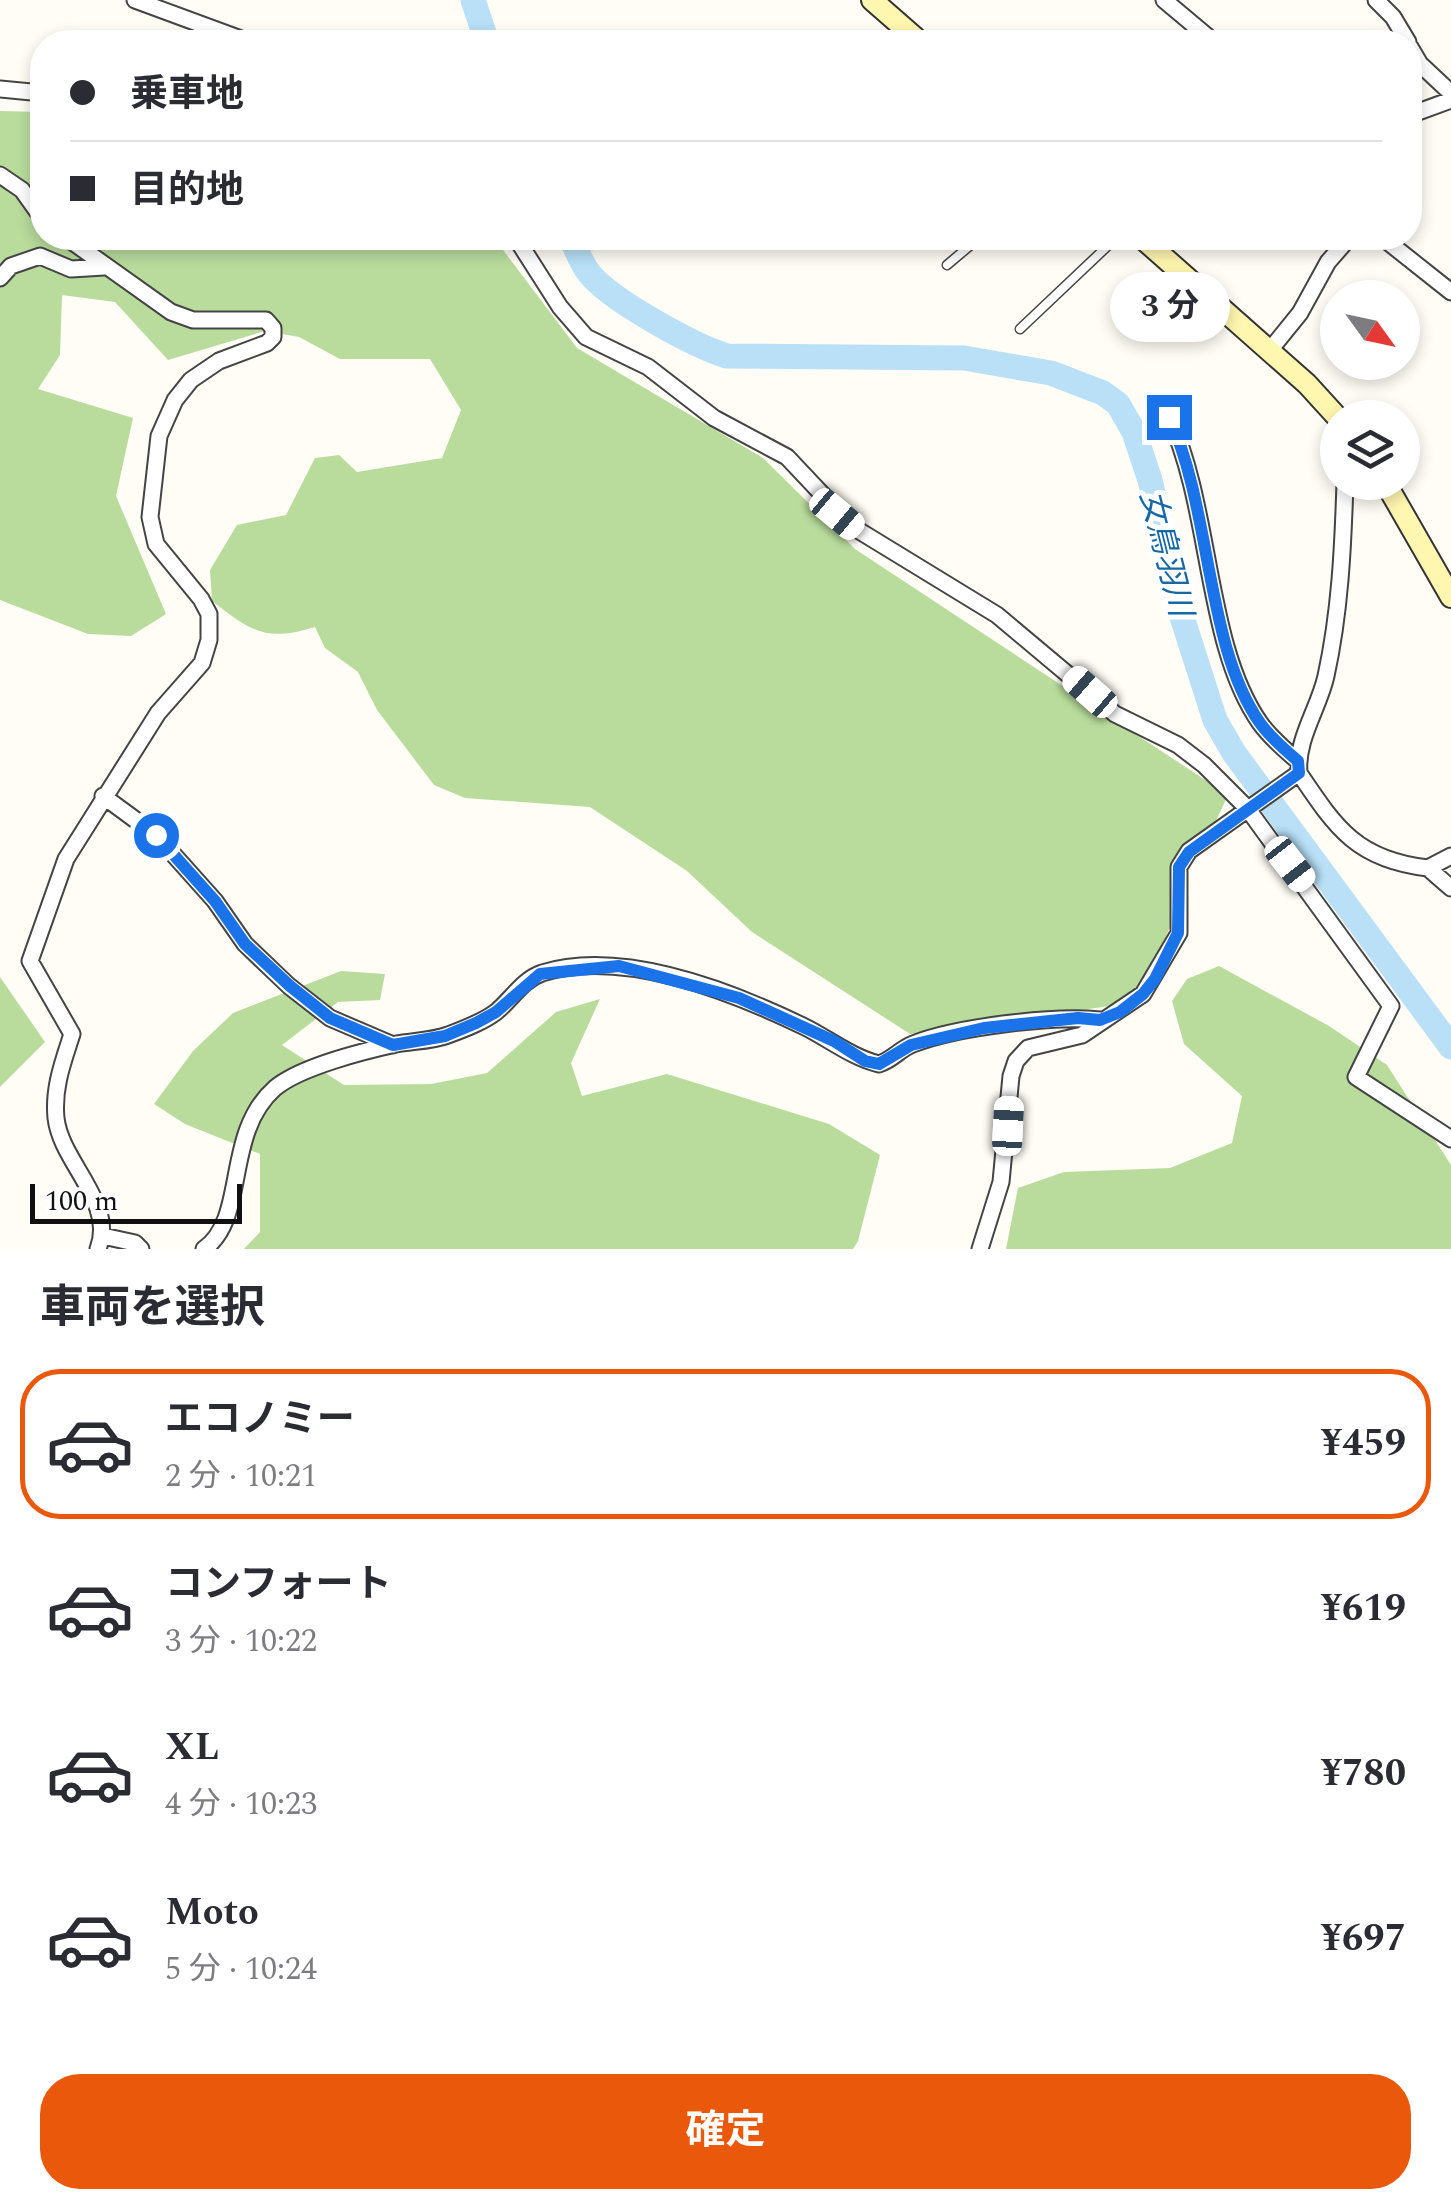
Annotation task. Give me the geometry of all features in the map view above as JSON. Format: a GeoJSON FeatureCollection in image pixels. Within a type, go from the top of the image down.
{"type":"FeatureCollection","features":[{"type":"Feature","properties":{"kind":"main road"},"geometry":{"type":"LineString","coordinates":[[872,0],[906,30]]}},
{"type":"Feature","properties":{"kind":"main road"},"geometry":{"type":"LineString","coordinates":[[1156,250],[1270,350],[1320,400]]}},
{"type":"Feature","properties":{"kind":"main road"},"geometry":{"type":"LineString","coordinates":[[1395,500],[1451,597]]}},
{"type":"Feature","properties":{"kind":"street"},"geometry":{"type":"LineString","coordinates":[[135,0],[216,30]]}},
{"type":"Feature","properties":{"kind":"street"},"geometry":{"type":"LineString","coordinates":[[1164,0],[1200,30]]}},
{"type":"Feature","properties":{"kind":"street"},"geometry":{"type":"LineString","coordinates":[[1376,0],[1398,30]]}},
{"type":"Feature","properties":{"kind":"street"},"geometry":{"type":"LineString","coordinates":[[1422,66],[1451,96],[1422,109]]}},
{"type":"Feature","properties":{"kind":"street"},"geometry":{"type":"LineString","coordinates":[[0,89],[30,93]]}},
{"type":"Feature","properties":{"kind":"street"},"geometry":{"type":"LineString","coordinates":[[0,175],[22,190],[30,201]]}},
{"type":"Feature","properties":{"kind":"street"},"geometry":{"type":"LineString","coordinates":[[82,250],[171,312],[192,320],[266,320],[273,328],[273,338],[219,361],[191,380],[175,400],[159,436],[150,517],[156,544],[202,599],[208,614],[209,640],[202,663],[158,713],[131,762],[102,796],[66,860],[30,961],[72,1034],[56,1083],[56,1122],[100,1214],[101,1242],[135,1244],[142,1249]]}},
{"type":"Feature","properties":{"kind":"street"},"geometry":{"type":"LineString","coordinates":[[524,250],[560,307],[586,337],[659,374],[714,418],[787,457],[853,527],[1016,628],[1115,714],[1178,744],[1250,806],[1391,1006],[1356,1077],[1451,1140]]}},
{"type":"Feature","properties":{"kind":"street"},"geometry":{"type":"LineString","coordinates":[[1270,350],[1300,313],[1328,262],[1339,250]]}},
{"type":"Feature","properties":{"kind":"street"},"geometry":{"type":"LineString","coordinates":[[1398,250],[1451,292]]}},
{"type":"Feature","properties":{"kind":"street"},"geometry":{"type":"LineString","coordinates":[[0,278],[11,266],[40,256],[71,268],[104,268]]}},
{"type":"Feature","properties":{"kind":"street"},"geometry":{"type":"LineString","coordinates":[[1169,417],[1194,488],[1236,676],[1261,725],[1337,830],[1368,851],[1428,868],[1451,888]]}},
{"type":"Feature","properties":{"kind":"street"},"geometry":{"type":"LineString","coordinates":[[980,1249],[1001,1182],[1011,1076],[1016,1061],[1028,1048],[1082,1035],[1143,994],[1178,933],[1179,867],[1189,852],[1297,770],[1326,676],[1343,583],[1345,500]]}},
{"type":"Feature","properties":{"kind":"street"},"geometry":{"type":"LineString","coordinates":[[102,796],[156,835],[215,901],[245,944],[290,986],[330,1018],[393,1045]]}},
{"type":"Feature","properties":{"kind":"street"},"geometry":{"type":"LineString","coordinates":[[1428,868],[1451,856]]}},
{"type":"Feature","properties":{"kind":"street"},"geometry":{"type":"LineString","coordinates":[[204,1249],[227,1224],[239,1148],[274,1089],[294,1075],[393,1045],[445,1036],[476,1023],[496,1012],[540,974],[619,966],[739,998],[834,1041],[865,1061],[879,1064],[911,1045],[984,1028],[1078,1018],[1100,1020]]}},
{"type":"Feature","properties":{"kind":"lane"},"geometry":{"type":"LineString","coordinates":[[947,264],[964,250]]}},
{"type":"Feature","properties":{"kind":"lane"},"geometry":{"type":"LineString","coordinates":[[1020,328],[1103,250]]}},
{"type":"Feature","properties":{"kind":"green space"},"geometry":{"type":"Polygon","coordinates":[[[0,111],[30,112],[30,250],[503,250],[577,348],[763,458],[855,549],[1228,795],[1215,823],[1186,843],[1170,867],[1170,927],[1149,975],[1117,1005],[910,1034],[752,932],[687,871],[590,807],[465,798],[434,785],[377,710],[358,672],[325,648],[315,627],[271,634],[249,627],[212,601],[210,570],[237,525],[286,515],[315,458],[339,455],[357,472],[442,458],[461,410],[430,359],[340,359],[299,337],[265,331],[168,360],[115,302],[62,295],[60,355],[38,389],[133,418],[116,496],[166,614],[131,636],[88,634],[0,600],[0,111]]]}},
{"type":"Feature","properties":{"kind":"green space"},"geometry":{"type":"Polygon","coordinates":[[[1219,966],[1329,1026],[1387,1065],[1451,1165],[1451,1249],[1006,1249],[1018,1188],[1064,1172],[1170,1168],[1232,1143],[1242,1096],[1184,1044],[1172,1001],[1187,979],[1219,966]]]}},
{"type":"Feature","properties":{"kind":"green space"},"geometry":{"type":"Polygon","coordinates":[[[341,971],[385,974],[380,1000],[338,1002],[282,1045],[344,1085],[431,1084],[487,1073],[556,1012],[600,999],[571,1063],[582,1096],[667,1074],[829,1124],[880,1155],[858,1241],[853,1249],[244,1249],[260,1232],[260,1154],[185,1124],[154,1104],[193,1051],[233,1013],[341,971]]]}},
{"type":"Feature","properties":{"kind":"green space"},"geometry":{"type":"Polygon","coordinates":[[[0,977],[45,1042],[0,1087],[0,977]]]}},
{"type":"Feature","properties":{"kind":"waterway","name":"女鳥羽川"},"geometry":{"type":"LineString","coordinates":[[473,0],[483,30]]}},
{"type":"Feature","properties":{"kind":"waterway","name":"女鳥羽川"},"geometry":{"type":"LineString","coordinates":[[576,250],[589,273],[615,296],[674,332],[727,356],[964,358],[1051,373],[1103,393],[1118,404],[1134,432],[1150,480],[1181,614],[1215,720],[1234,753],[1451,1047]]}},
{"type":"Feature","properties":{"kind":"route"},"geometry":{"type":"LineString","coordinates":[[156,835],[215,901],[245,944],[290,986],[330,1018],[393,1045],[445,1036],[476,1023],[496,1012],[528,980],[540,974],[589,967],[635,968],[739,998],[834,1041],[865,1061],[879,1064],[892,1060],[911,1045],[984,1028],[1078,1018],[1100,1020],[1120,1012],[1155,979],[1178,933],[1179,867],[1189,852],[1299,773],[1298,761],[1261,725],[1236,676],[1194,488],[1169,417]]}}]}
